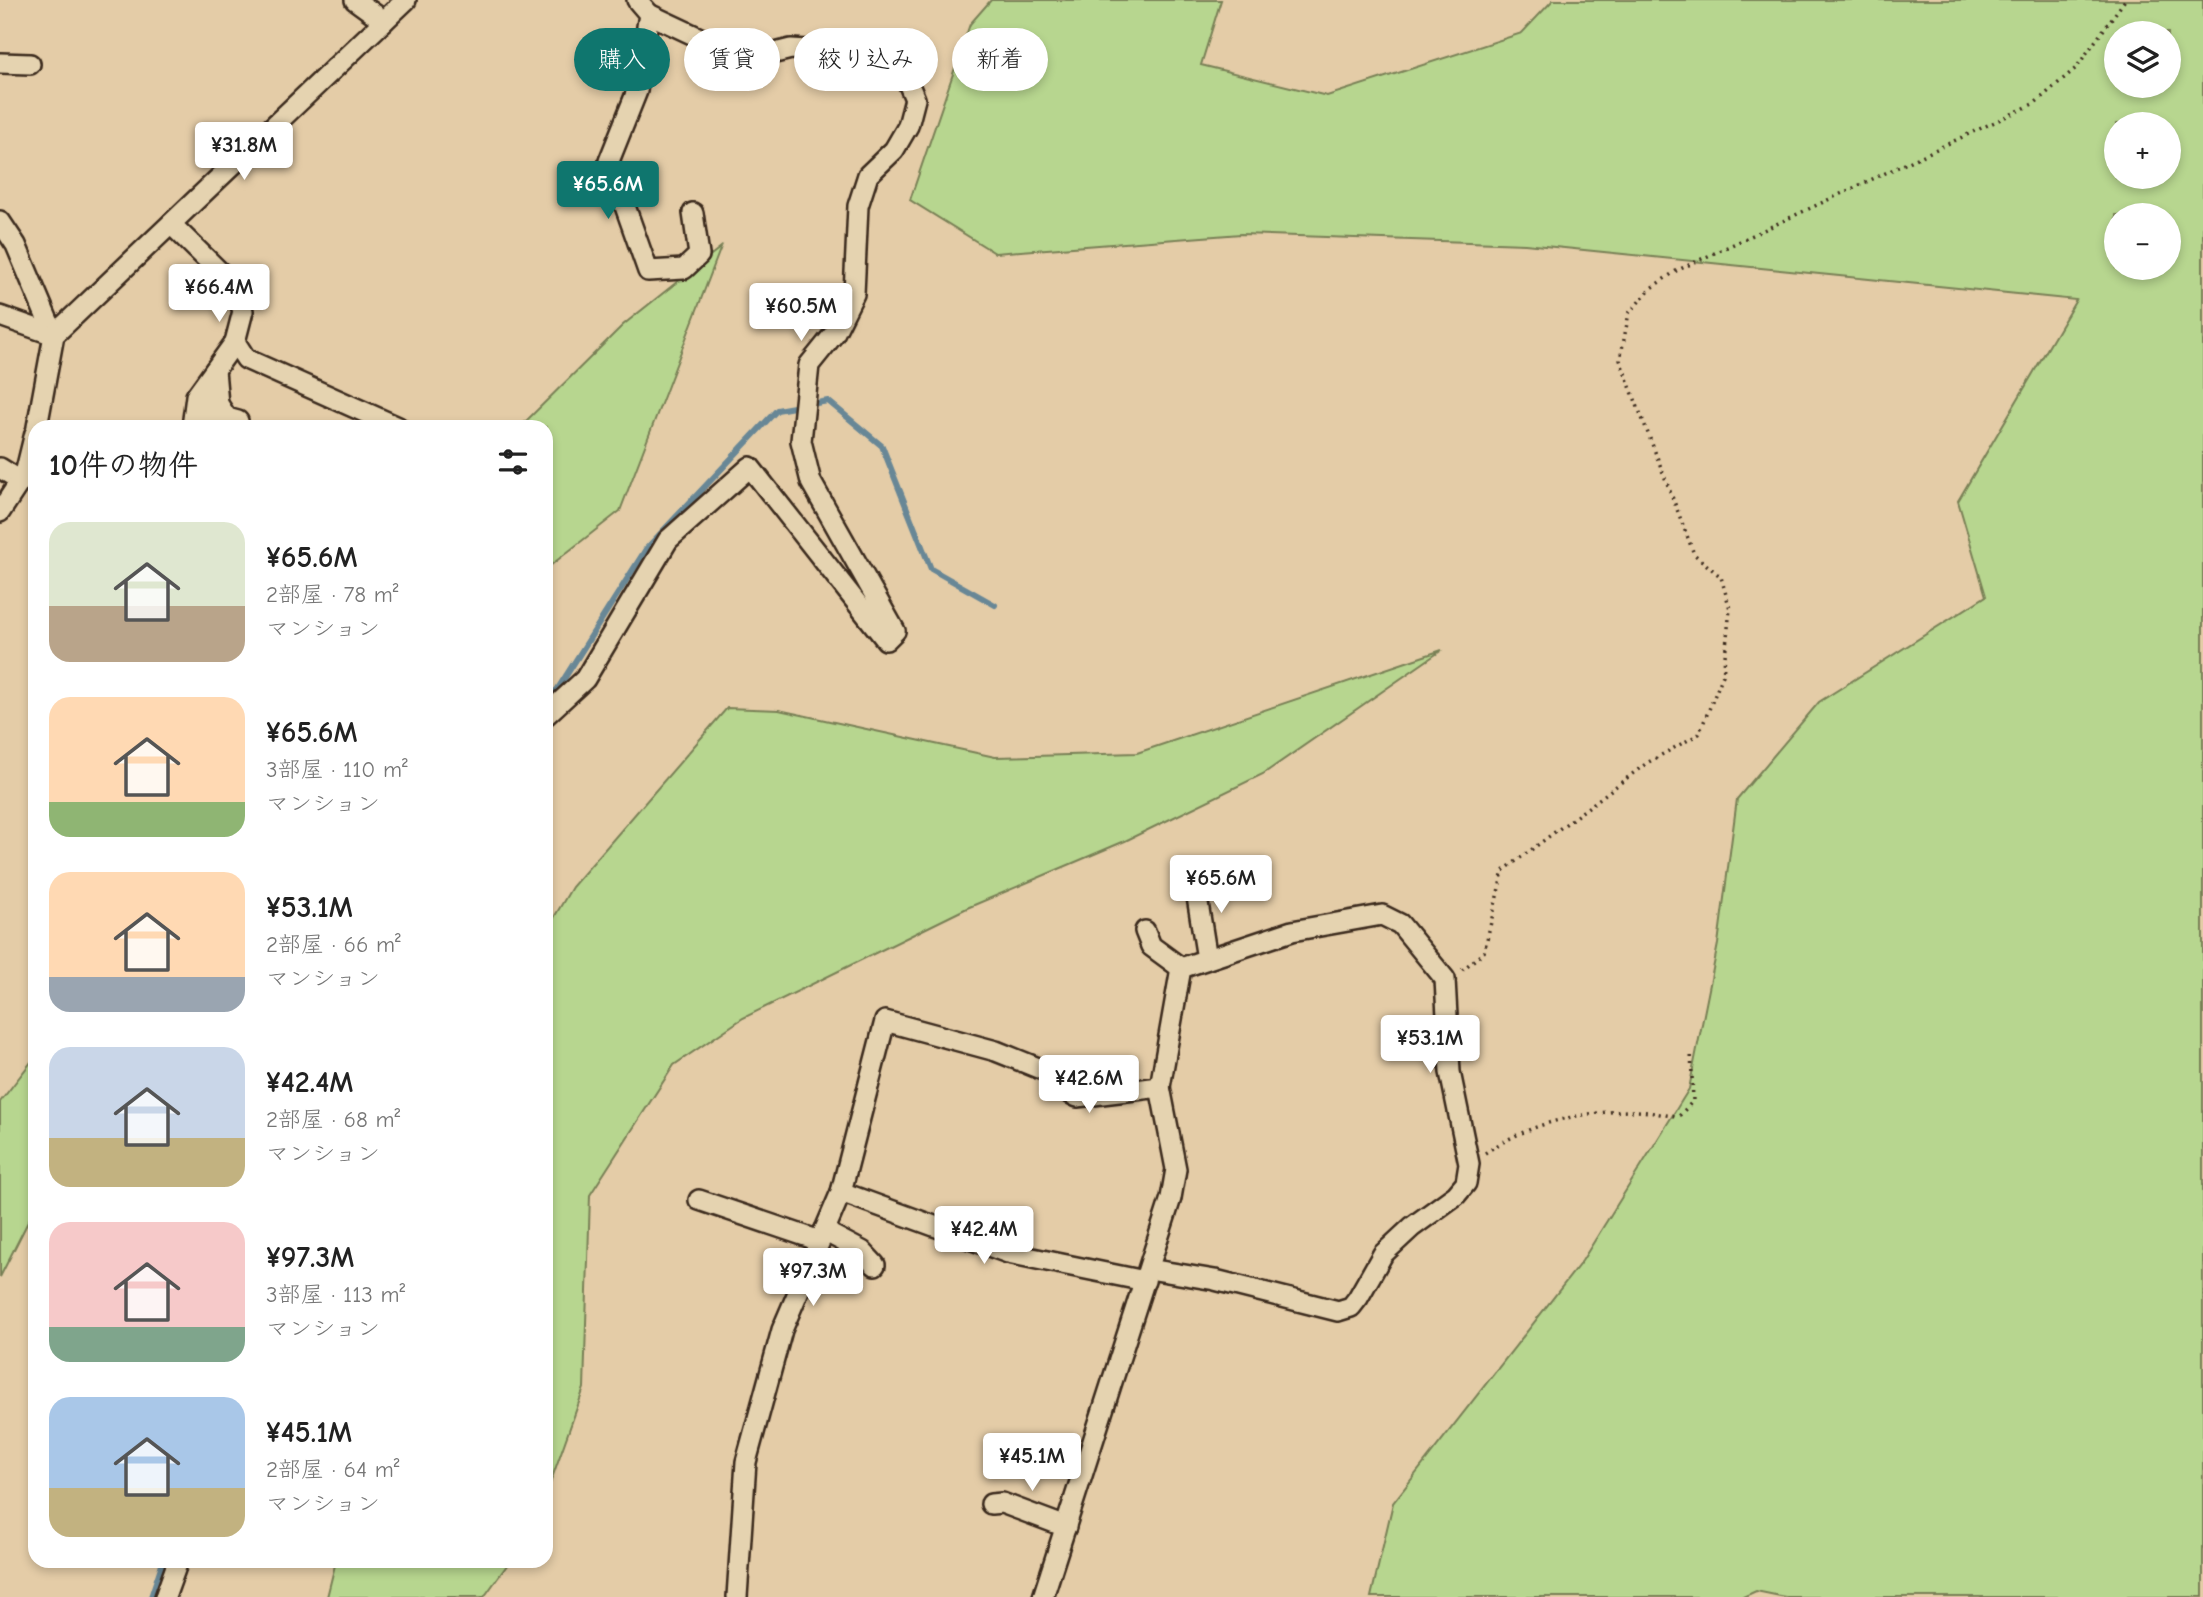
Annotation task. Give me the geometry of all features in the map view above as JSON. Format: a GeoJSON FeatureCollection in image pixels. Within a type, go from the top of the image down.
{"type":"FeatureCollection","features":[{"type":"Feature","properties":{"kind":"street"},"geometry":{"type":"LineString","coordinates":[[355,0],[384,21]]}},
{"type":"Feature","properties":{"kind":"street"},"geometry":{"type":"LineString","coordinates":[[54,335],[406,0]]}},
{"type":"Feature","properties":{"kind":"street"},"geometry":{"type":"LineString","coordinates":[[553,709],[585,679],[668,540],[750,467],[886,640],[895,631],[811,482],[801,441],[809,365],[834,334],[854,294],[858,206],[868,175],[894,150],[908,126],[915,99],[906,78],[859,53],[790,49],[747,60],[643,7],[637,91],[609,162],[648,271],[684,270],[699,255],[693,213]]}},
{"type":"Feature","properties":{"kind":"street"},"geometry":{"type":"LineString","coordinates":[[0,64],[30,64]]}},
{"type":"Feature","properties":{"kind":"street"},"geometry":{"type":"LineString","coordinates":[[0,221],[16,245],[54,335],[38,420]]}},
{"type":"Feature","properties":{"kind":"street"},"geometry":{"type":"LineString","coordinates":[[171,224],[234,286],[243,311],[235,342],[197,396],[193,420]]}},
{"type":"Feature","properties":{"kind":"street"},"geometry":{"type":"LineString","coordinates":[[0,316],[54,335]]}},
{"type":"Feature","properties":{"kind":"street"},"geometry":{"type":"LineString","coordinates":[[235,342],[246,359],[382,420]]}},
{"type":"Feature","properties":{"kind":"street"},"geometry":{"type":"LineString","coordinates":[[210,376],[218,404],[227,418],[234,420]]}},
{"type":"Feature","properties":{"kind":"street"},"geometry":{"type":"LineString","coordinates":[[209,420],[210,376]]}},
{"type":"Feature","properties":{"kind":"street"},"geometry":{"type":"LineString","coordinates":[[0,512],[21,481],[28,457]]}},
{"type":"Feature","properties":{"kind":"street"},"geometry":{"type":"LineString","coordinates":[[0,468],[21,481]]}},
{"type":"Feature","properties":{"kind":"street"},"geometry":{"type":"LineString","coordinates":[[1194,878],[1207,959]]}},
{"type":"Feature","properties":{"kind":"street"},"geometry":{"type":"LineString","coordinates":[[841,1192],[1008,1253],[1147,1275],[1215,1280],[1338,1311],[1351,1307],[1383,1254],[1466,1184],[1469,1164],[1450,1072],[1445,979],[1400,924],[1382,915],[1292,930],[1181,968]]}},
{"type":"Feature","properties":{"kind":"street"},"geometry":{"type":"LineString","coordinates":[[1145,931],[1151,946],[1181,968]]}},
{"type":"Feature","properties":{"kind":"street"},"geometry":{"type":"LineString","coordinates":[[1043,1597],[1171,1198],[1176,1169],[1160,1087],[1181,968]]}},
{"type":"Feature","properties":{"kind":"street"},"geometry":{"type":"LineString","coordinates":[[737,1597],[746,1462],[782,1330],[841,1192],[885,1021],[996,1051],[1048,1072],[1064,1090],[1077,1097],[1160,1087]]}},
{"type":"Feature","properties":{"kind":"street"},"geometry":{"type":"LineString","coordinates":[[699,1200],[822,1236],[862,1251],[875,1265]]}},
{"type":"Feature","properties":{"kind":"street"},"geometry":{"type":"LineString","coordinates":[[991,1504],[1002,1503],[1066,1527]]}},
{"type":"Feature","properties":{"kind":"street"},"geometry":{"type":"LineString","coordinates":[[165,1597],[175,1568]]}},
{"type":"Feature","properties":{"kind":"path"},"geometry":{"type":"LineString","coordinates":[[1445,979],[1463,970],[1484,952],[1503,871],[1647,762],[1699,734],[1723,675],[1730,609],[1721,577],[1694,554],[1620,360],[1629,313],[1651,288],[1676,271],[2035,103],[2076,68],[2125,0]]}},
{"type":"Feature","properties":{"kind":"path"},"geometry":{"type":"LineString","coordinates":[[1469,1164],[1515,1133],[1576,1114],[1639,1111],[1679,1116],[1693,1101],[1691,1051]]}},
{"type":"Feature","properties":{"kind":"green space"},"geometry":{"type":"Polygon","coordinates":[[[991,0],[1221,0],[1201,65],[1327,96],[1522,33],[1553,0],[2203,0],[2203,1597],[1785,1597],[1756,1591],[1743,1597],[1371,1597],[1393,1503],[1582,1261],[1689,1089],[1718,944],[1737,799],[1819,702],[1986,596],[1958,501],[2076,300],[1525,244],[1241,234],[995,253],[910,200],[952,77],[952,91],[1048,91],[1048,28],[969,28],[991,0]]]}},
{"type":"Feature","properties":{"kind":"green space"},"geometry":{"type":"Polygon","coordinates":[[[721,247],[620,511],[553,564],[553,420],[527,420],[623,325],[721,247]]]}},
{"type":"Feature","properties":{"kind":"green space"},"geometry":{"type":"Polygon","coordinates":[[[1442,650],[1263,774],[1125,841],[967,908],[743,1018],[674,1065],[590,1195],[584,1388],[553,1475],[553,919],[572,887],[727,708],[779,710],[995,757],[1137,753],[1442,650]]]}},
{"type":"Feature","properties":{"kind":"green space"},"geometry":{"type":"Polygon","coordinates":[[[28,1066],[28,1222],[0,1277],[0,1102],[28,1066]]]}},
{"type":"Feature","properties":{"kind":"green space"},"geometry":{"type":"Polygon","coordinates":[[[334,1568],[505,1568],[484,1597],[327,1597],[334,1568]]]}},
{"type":"Feature","properties":{"kind":"waterway"},"geometry":{"type":"LineString","coordinates":[[553,693],[646,549],[777,410],[828,401],[882,446],[931,569],[995,605]]}},
{"type":"Feature","properties":{"kind":"waterway"},"geometry":{"type":"LineString","coordinates":[[151,1597],[161,1568]]}}]}
